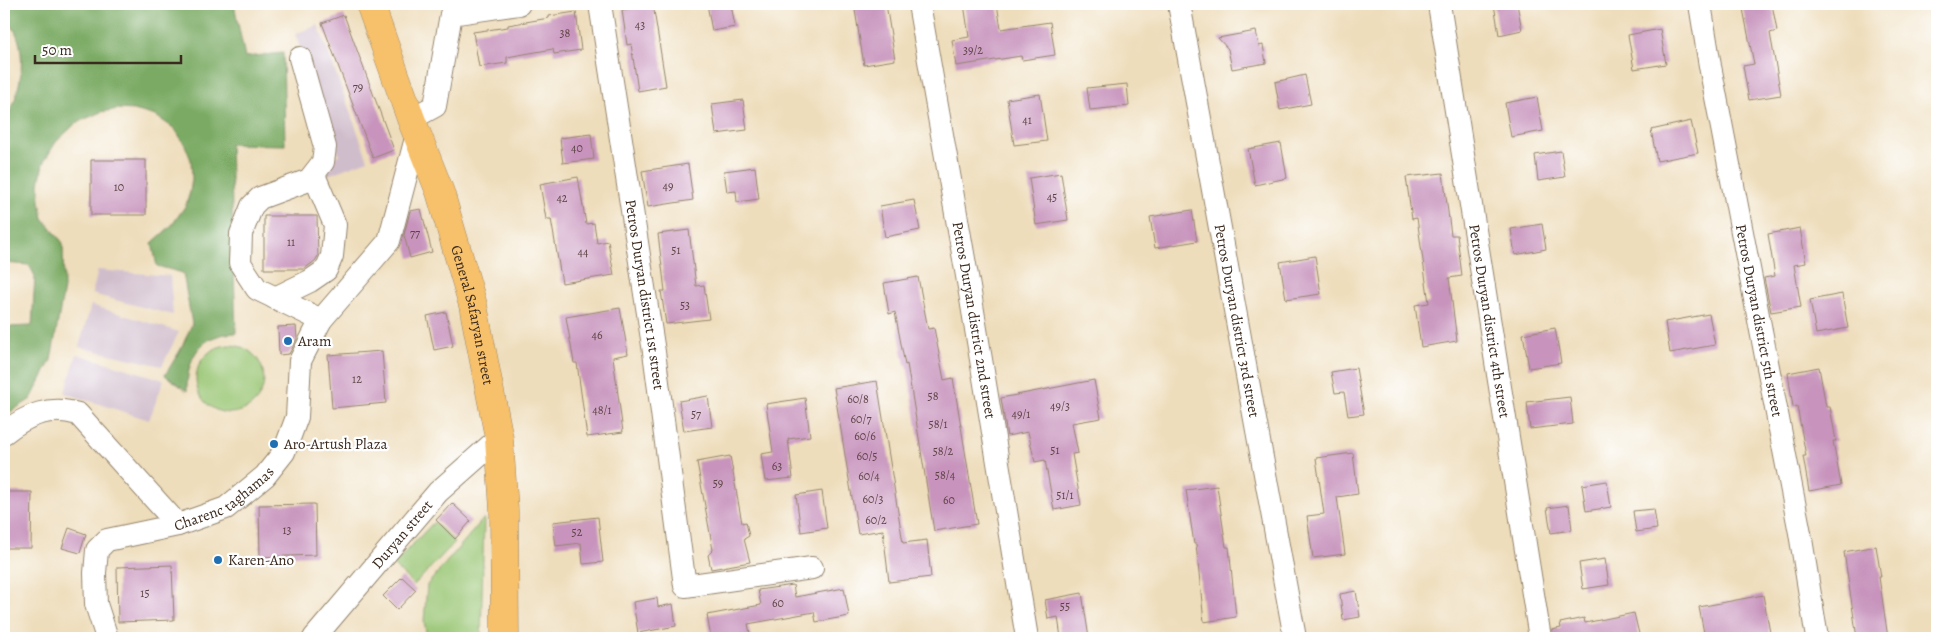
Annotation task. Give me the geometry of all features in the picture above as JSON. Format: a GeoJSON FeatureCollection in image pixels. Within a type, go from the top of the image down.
{"type":"FeatureCollection","features":[{"type":"Feature","properties":{"kind":"main road","name":"General Safaryan street"},"geometry":{"type":"LineString","coordinates":[[370,4],[440,192],[473,304],[498,438],[504,510],[505,638]]}},
{"type":"Feature","properties":{"kind":"street"},"geometry":{"type":"LineString","coordinates":[[414,126],[435,106],[451,14],[519,4]]}},
{"type":"Feature","properties":{"kind":"street","name":"Petros Duryan district 1st street"},"geometry":{"type":"LineString","coordinates":[[600,4],[654,352],[685,586],[812,568]]}},
{"type":"Feature","properties":{"kind":"street","name":"Petros Duryan district 2nd street"},"geometry":{"type":"LineString","coordinates":[[919,4],[1027,638]]}},
{"type":"Feature","properties":{"kind":"street","name":"Petros Duryan district 3rd street"},"geometry":{"type":"LineString","coordinates":[[1179,4],[1295,638]]}},
{"type":"Feature","properties":{"kind":"street","name":"Petros Duryan district 4th street"},"geometry":{"type":"LineString","coordinates":[[1439,4],[1540,638]]}},
{"type":"Feature","properties":{"kind":"street","name":"Petros Duryan district 5th street"},"geometry":{"type":"LineString","coordinates":[[1700,4],[1710,66],[1800,533],[1817,638]]}},
{"type":"Feature","properties":{"kind":"street"},"geometry":{"type":"LineString","coordinates":[[300,58],[325,147],[322,162],[309,180],[260,198],[252,206],[242,234],[240,263],[257,289],[321,320]]}},
{"type":"Feature","properties":{"kind":"street","name":"Charenc taghamas"},"geometry":{"type":"LineString","coordinates":[[4,433],[31,416],[53,410],[67,410],[78,414],[178,525],[226,508],[265,476],[284,452],[298,417],[300,361],[321,320],[389,242],[414,126]]}},
{"type":"Feature","properties":{"kind":"street"},"geometry":{"type":"LineString","coordinates":[[276,298],[310,281],[326,270],[332,256],[335,226],[314,175]]}},
{"type":"Feature","properties":{"kind":"street","name":"Duryan street"},"geometry":{"type":"LineString","coordinates":[[314,638],[438,492],[498,438]]}},
{"type":"Feature","properties":{"kind":"street"},"geometry":{"type":"LineString","coordinates":[[107,638],[96,604],[95,573],[97,550],[107,540],[178,525]]}},
{"type":"Feature","properties":{"kind":"shaded area"},"geometry":{"type":"Polygon","coordinates":[[[318,25],[368,160],[328,175],[323,161],[339,155],[295,34],[318,25]]]}},
{"type":"Feature","properties":{"kind":"shaded area"},"geometry":{"type":"Polygon","coordinates":[[[98,270],[170,276],[173,315],[92,294],[98,270]]]}},
{"type":"Feature","properties":{"kind":"shaded area"},"geometry":{"type":"Polygon","coordinates":[[[91,305],[179,332],[162,366],[79,347],[91,305]]]}},
{"type":"Feature","properties":{"kind":"shaded area"},"geometry":{"type":"Polygon","coordinates":[[[77,354],[164,380],[149,420],[65,393],[77,354]]]}},
{"type":"Feature","properties":{"kind":"green space"},"geometry":{"type":"Polygon","coordinates":[[[4,4],[234,4],[245,57],[283,53],[285,145],[230,144],[236,333],[223,334],[213,338],[204,343],[198,350],[189,368],[187,391],[165,375],[181,349],[192,324],[183,273],[157,266],[152,243],[172,225],[186,205],[192,179],[191,160],[185,145],[175,129],[156,116],[134,110],[118,109],[101,112],[76,123],[56,142],[43,163],[39,184],[40,201],[43,218],[63,243],[64,288],[51,360],[31,399],[4,416],[4,327],[32,326],[35,276],[29,265],[4,263],[4,121],[16,98],[21,68],[21,53],[13,27],[4,18],[4,4]]]}},
{"type":"Feature","properties":{"kind":"green space"},"geometry":{"type":"Polygon","coordinates":[[[230,345],[243,348],[254,355],[261,366],[264,379],[261,392],[254,403],[243,410],[230,413],[217,410],[206,403],[199,392],[196,379],[199,366],[206,355],[217,348],[230,345]]]}},
{"type":"Feature","properties":{"kind":"green space"},"geometry":{"type":"Polygon","coordinates":[[[484,518],[481,638],[427,638],[424,621],[427,585],[484,518]]]}},
{"type":"Feature","properties":{"kind":"green space"},"geometry":{"type":"Polygon","coordinates":[[[434,522],[455,542],[414,585],[393,565],[434,522]]]}},
{"type":"Feature","properties":{"kind":"building"},"geometry":{"type":"Polygon","coordinates":[[[653,4],[666,86],[638,91],[631,44],[627,45],[622,10],[653,4]]]}},
{"type":"Feature","properties":{"kind":"building"},"geometry":{"type":"Polygon","coordinates":[[[707,4],[731,4],[735,27],[712,31],[707,4]]]}},
{"type":"Feature","properties":{"kind":"building"},"geometry":{"type":"Polygon","coordinates":[[[854,4],[886,4],[895,60],[864,65],[854,4]]]}},
{"type":"Feature","properties":{"kind":"building"},"geometry":{"type":"Polygon","coordinates":[[[964,4],[997,4],[1001,29],[1050,22],[1055,55],[1022,60],[1021,56],[956,66],[952,40],[969,37],[964,4]]]}},
{"type":"Feature","properties":{"kind":"building"},"geometry":{"type":"Polygon","coordinates":[[[1494,4],[1517,4],[1522,30],[1499,35],[1494,4]]]}},
{"type":"Feature","properties":{"kind":"building"},"geometry":{"type":"Polygon","coordinates":[[[1742,4],[1772,4],[1777,31],[1770,33],[1781,95],[1749,100],[1743,66],[1754,64],[1742,4]]]}},
{"type":"Feature","properties":{"kind":"building"},"geometry":{"type":"Polygon","coordinates":[[[576,12],[581,50],[554,54],[553,49],[507,57],[507,63],[479,67],[473,32],[508,27],[508,25],[576,12]]]}},
{"type":"Feature","properties":{"kind":"building"},"geometry":{"type":"Polygon","coordinates":[[[344,15],[394,150],[373,158],[322,23],[344,15]]]}},
{"type":"Feature","properties":{"kind":"building"},"geometry":{"type":"Polygon","coordinates":[[[1660,29],[1666,64],[1634,69],[1628,35],[1660,29]]]}},
{"type":"Feature","properties":{"kind":"building"},"geometry":{"type":"Polygon","coordinates":[[[1256,31],[1259,46],[1263,45],[1266,63],[1232,69],[1228,49],[1218,38],[1256,31]]]}},
{"type":"Feature","properties":{"kind":"building"},"geometry":{"type":"Polygon","coordinates":[[[1305,75],[1311,104],[1280,110],[1275,82],[1305,75]]]}},
{"type":"Feature","properties":{"kind":"building"},"geometry":{"type":"Polygon","coordinates":[[[1127,84],[1129,106],[1090,110],[1087,88],[1127,84]]]}},
{"type":"Feature","properties":{"kind":"building"},"geometry":{"type":"Polygon","coordinates":[[[1040,94],[1047,141],[1014,145],[1007,99],[1040,94]]]}},
{"type":"Feature","properties":{"kind":"building"},"geometry":{"type":"Polygon","coordinates":[[[1537,97],[1543,131],[1511,137],[1505,103],[1537,97]]]}},
{"type":"Feature","properties":{"kind":"building"},"geometry":{"type":"Polygon","coordinates":[[[743,100],[747,130],[716,134],[712,104],[743,100]]]}},
{"type":"Feature","properties":{"kind":"building"},"geometry":{"type":"Polygon","coordinates":[[[1691,121],[1698,153],[1657,161],[1651,130],[1691,121]]]}},
{"type":"Feature","properties":{"kind":"building"},"geometry":{"type":"Polygon","coordinates":[[[591,134],[594,159],[563,163],[560,138],[591,134]]]}},
{"type":"Feature","properties":{"kind":"building"},"geometry":{"type":"Polygon","coordinates":[[[1281,143],[1287,178],[1255,185],[1248,149],[1281,143]]]}},
{"type":"Feature","properties":{"kind":"building"},"geometry":{"type":"Polygon","coordinates":[[[1561,151],[1565,177],[1538,181],[1535,155],[1561,151]]]}},
{"type":"Feature","properties":{"kind":"building"},"geometry":{"type":"Polygon","coordinates":[[[91,160],[146,160],[146,215],[91,215],[91,160]]]}},
{"type":"Feature","properties":{"kind":"building"},"geometry":{"type":"Polygon","coordinates":[[[688,164],[693,200],[648,207],[642,171],[688,164]]]}},
{"type":"Feature","properties":{"kind":"building"},"geometry":{"type":"Polygon","coordinates":[[[755,167],[759,199],[737,202],[736,191],[727,192],[724,171],[755,167]]]}},
{"type":"Feature","properties":{"kind":"building"},"geometry":{"type":"Polygon","coordinates":[[[1061,173],[1068,220],[1036,225],[1029,178],[1061,173]]]}},
{"type":"Feature","properties":{"kind":"building"},"geometry":{"type":"Polygon","coordinates":[[[1443,173],[1451,235],[1457,235],[1462,276],[1449,278],[1457,341],[1421,347],[1415,305],[1429,303],[1417,218],[1412,219],[1406,177],[1443,173]]]}},
{"type":"Feature","properties":{"kind":"building"},"geometry":{"type":"Polygon","coordinates":[[[578,177],[586,224],[594,223],[597,243],[608,241],[614,275],[562,283],[551,219],[546,219],[540,184],[578,177]]]}},
{"type":"Feature","properties":{"kind":"building"},"geometry":{"type":"Polygon","coordinates":[[[914,200],[920,230],[885,237],[880,206],[914,200]]]}},
{"type":"Feature","properties":{"kind":"building"},"geometry":{"type":"Polygon","coordinates":[[[421,209],[432,252],[410,258],[404,235],[410,211],[421,209]]]}},
{"type":"Feature","properties":{"kind":"building"},"geometry":{"type":"Polygon","coordinates":[[[1192,210],[1197,241],[1155,248],[1150,217],[1192,210]]]}},
{"type":"Feature","properties":{"kind":"building"},"geometry":{"type":"Polygon","coordinates":[[[264,216],[317,216],[318,256],[315,261],[304,269],[264,269],[264,216]]]}},
{"type":"Feature","properties":{"kind":"building"},"geometry":{"type":"Polygon","coordinates":[[[1542,224],[1546,249],[1515,255],[1511,229],[1542,224]]]}},
{"type":"Feature","properties":{"kind":"building"},"geometry":{"type":"Polygon","coordinates":[[[1800,228],[1806,263],[1794,265],[1801,307],[1771,312],[1764,278],[1775,276],[1768,234],[1800,228]]]}},
{"type":"Feature","properties":{"kind":"building"},"geometry":{"type":"Polygon","coordinates":[[[689,230],[696,286],[704,285],[709,319],[666,324],[661,291],[665,291],[658,234],[689,230]]]}},
{"type":"Feature","properties":{"kind":"building"},"geometry":{"type":"Polygon","coordinates":[[[1315,256],[1321,294],[1286,299],[1280,262],[1315,256]]]}},
{"type":"Feature","properties":{"kind":"building"},"geometry":{"type":"Polygon","coordinates":[[[918,277],[928,329],[934,328],[944,380],[953,378],[977,524],[934,531],[907,364],[905,365],[895,312],[889,314],[884,283],[918,277]]]}},
{"type":"Feature","properties":{"kind":"building"},"geometry":{"type":"Polygon","coordinates":[[[1842,294],[1848,328],[1816,334],[1810,300],[1842,294]]]}},
{"type":"Feature","properties":{"kind":"building"},"geometry":{"type":"Polygon","coordinates":[[[620,308],[628,354],[613,357],[623,432],[587,437],[577,363],[574,363],[566,317],[620,308]]]}},
{"type":"Feature","properties":{"kind":"building"},"geometry":{"type":"Polygon","coordinates":[[[446,312],[453,346],[434,350],[427,316],[446,312]]]}},
{"type":"Feature","properties":{"kind":"building"},"geometry":{"type":"Polygon","coordinates":[[[1709,314],[1715,345],[1670,353],[1665,322],[1709,314]]]}},
{"type":"Feature","properties":{"kind":"building","name":"Aram"},"geometry":{"type":"Polygon","coordinates":[[[296,326],[297,339],[289,354],[279,355],[278,327],[296,326]]]}},
{"type":"Feature","properties":{"kind":"building"},"geometry":{"type":"Polygon","coordinates":[[[1555,328],[1561,363],[1529,368],[1523,334],[1555,328]]]}},
{"type":"Feature","properties":{"kind":"building"},"geometry":{"type":"Polygon","coordinates":[[[382,351],[386,403],[332,408],[328,355],[382,351]]]}},
{"type":"Feature","properties":{"kind":"building"},"geometry":{"type":"Polygon","coordinates":[[[1819,367],[1826,407],[1830,407],[1836,441],[1833,441],[1841,485],[1809,491],[1803,456],[1806,456],[1797,406],[1793,407],[1788,373],[1819,367]]]}},
{"type":"Feature","properties":{"kind":"building"},"geometry":{"type":"Polygon","coordinates":[[[1356,368],[1364,414],[1348,416],[1344,392],[1335,393],[1331,372],[1356,368]]]}},
{"type":"Feature","properties":{"kind":"building"},"geometry":{"type":"Polygon","coordinates":[[[1094,380],[1101,418],[1072,423],[1078,453],[1072,454],[1081,505],[1054,510],[1045,460],[1035,462],[1028,432],[1007,436],[1001,398],[1094,380]]]}},
{"type":"Feature","properties":{"kind":"building"},"geometry":{"type":"Polygon","coordinates":[[[877,381],[903,543],[927,540],[931,577],[889,582],[883,530],[858,534],[834,388],[877,381]]]}},
{"type":"Feature","properties":{"kind":"building"},"geometry":{"type":"Polygon","coordinates":[[[708,396],[712,427],[684,431],[679,401],[708,396]]]}},
{"type":"Feature","properties":{"kind":"building"},"geometry":{"type":"Polygon","coordinates":[[[1570,397],[1573,424],[1530,429],[1527,402],[1570,397]]]}},
{"type":"Feature","properties":{"kind":"building"},"geometry":{"type":"Polygon","coordinates":[[[805,398],[810,436],[788,439],[793,478],[765,481],[761,454],[773,452],[766,404],[805,398]]]}},
{"type":"Feature","properties":{"kind":"building"},"geometry":{"type":"Polygon","coordinates":[[[1353,453],[1358,494],[1337,497],[1345,554],[1313,558],[1307,516],[1324,514],[1316,458],[1353,453]]]}},
{"type":"Feature","properties":{"kind":"building"},"geometry":{"type":"Polygon","coordinates":[[[730,456],[742,523],[746,522],[749,536],[744,539],[750,562],[711,569],[708,555],[713,550],[697,462],[730,456]]]}},
{"type":"Feature","properties":{"kind":"building"},"geometry":{"type":"Polygon","coordinates":[[[1607,481],[1611,507],[1586,511],[1582,485],[1607,481]]]}},
{"type":"Feature","properties":{"kind":"building"},"geometry":{"type":"Polygon","coordinates":[[[1217,486],[1226,547],[1229,547],[1236,617],[1204,622],[1196,544],[1194,544],[1186,490],[1217,486]]]}},
{"type":"Feature","properties":{"kind":"building"},"geometry":{"type":"Polygon","coordinates":[[[822,491],[827,528],[801,532],[796,495],[822,491]]]}},
{"type":"Feature","properties":{"kind":"building"},"geometry":{"type":"Polygon","coordinates":[[[4,492],[32,492],[31,548],[4,548],[4,492]]]}},
{"type":"Feature","properties":{"kind":"building"},"geometry":{"type":"Polygon","coordinates":[[[452,503],[471,521],[455,539],[436,520],[452,503]]]}},
{"type":"Feature","properties":{"kind":"building"},"geometry":{"type":"Polygon","coordinates":[[[315,504],[316,555],[260,557],[259,505],[315,504]]]}},
{"type":"Feature","properties":{"kind":"building"},"geometry":{"type":"Polygon","coordinates":[[[1569,505],[1572,530],[1551,533],[1547,508],[1569,505]]]}},
{"type":"Feature","properties":{"kind":"building"},"geometry":{"type":"Polygon","coordinates":[[[1654,509],[1657,529],[1636,532],[1633,511],[1654,509]]]}},
{"type":"Feature","properties":{"kind":"building"},"geometry":{"type":"Polygon","coordinates":[[[598,517],[603,562],[583,564],[581,543],[556,546],[553,522],[598,517]]]}},
{"type":"Feature","properties":{"kind":"building"},"geometry":{"type":"Polygon","coordinates":[[[69,528],[86,534],[80,553],[62,548],[69,528]]]}},
{"type":"Feature","properties":{"kind":"building"},"geometry":{"type":"Polygon","coordinates":[[[1876,546],[1888,638],[1857,638],[1844,552],[1876,546]]]}},
{"type":"Feature","properties":{"kind":"building"},"geometry":{"type":"Polygon","coordinates":[[[1605,559],[1609,585],[1583,589],[1579,563],[1605,559]]]}},
{"type":"Feature","properties":{"kind":"building"},"geometry":{"type":"Polygon","coordinates":[[[172,565],[174,620],[118,622],[117,567],[172,565]]]}},
{"type":"Feature","properties":{"kind":"building"},"geometry":{"type":"Polygon","coordinates":[[[402,577],[416,590],[397,610],[383,596],[402,577]]]}},
{"type":"Feature","properties":{"kind":"building"},"geometry":{"type":"Polygon","coordinates":[[[793,585],[795,597],[844,588],[849,616],[816,622],[814,612],[748,624],[751,638],[711,638],[707,615],[761,605],[758,590],[793,585]]]}},
{"type":"Feature","properties":{"kind":"building"},"geometry":{"type":"Polygon","coordinates":[[[1356,591],[1360,617],[1343,620],[1340,594],[1356,591]]]}},
{"type":"Feature","properties":{"kind":"building"},"geometry":{"type":"Polygon","coordinates":[[[1082,593],[1089,638],[1061,638],[1058,617],[1048,619],[1045,600],[1082,593]]]}},
{"type":"Feature","properties":{"kind":"building"},"geometry":{"type":"Polygon","coordinates":[[[1763,595],[1771,638],[1705,638],[1699,607],[1763,595]]]}},
{"type":"Feature","properties":{"kind":"building"},"geometry":{"type":"Polygon","coordinates":[[[657,598],[658,607],[673,604],[676,626],[638,633],[633,602],[657,598]]]}},
{"type":"Feature","properties":{"kind":"building"},"geometry":{"type":"Polygon","coordinates":[[[1634,613],[1640,638],[1553,638],[1552,630],[1561,628],[1560,623],[1584,618],[1585,623],[1634,613]]]}},
{"type":"Feature","properties":{"kind":"place","name":"Aram"},"geometry":{"type":"Point","coordinates":[288,341]}},
{"type":"Feature","properties":{"kind":"place","name":"Aro-Artush Plaza"},"geometry":{"type":"Point","coordinates":[274,444]}},
{"type":"Feature","properties":{"kind":"place","name":"Karen-Ano"},"geometry":{"type":"Point","coordinates":[218,560]}}]}
